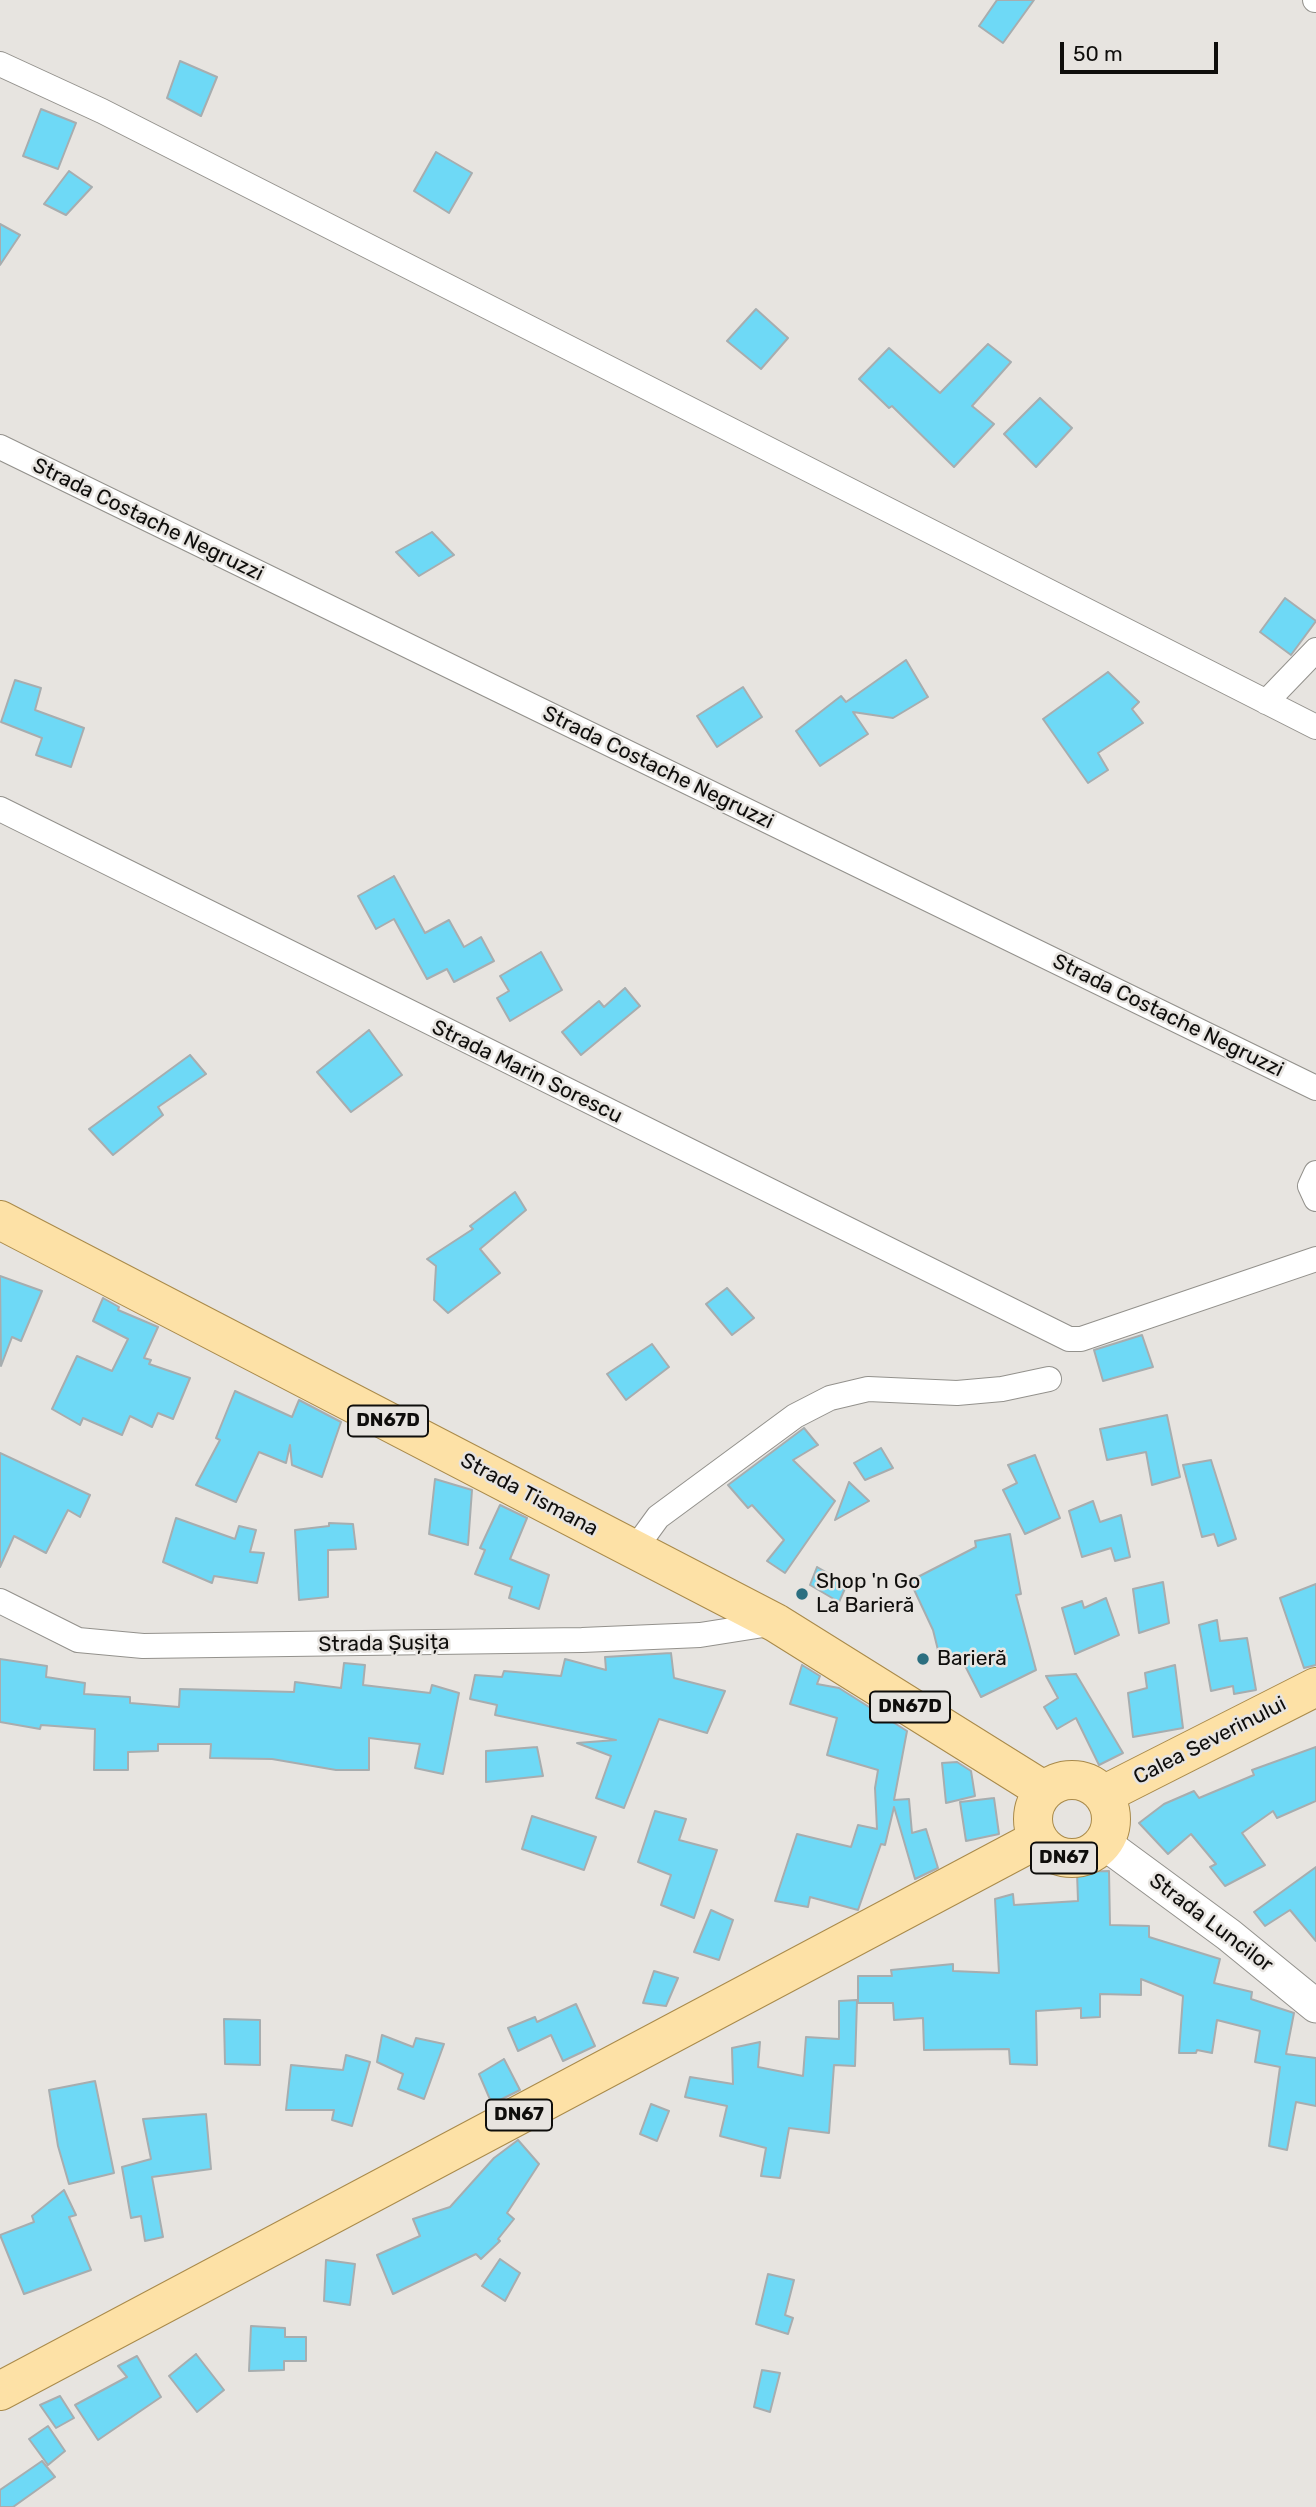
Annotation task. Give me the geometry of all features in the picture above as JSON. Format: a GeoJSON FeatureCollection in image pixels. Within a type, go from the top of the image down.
{"type":"FeatureCollection","features":[{"type":"Feature","properties":{"kind":"main road","name":"Strada Tismana"},"geometry":{"type":"LineString","coordinates":[[0,1220],[776,1623],[1045,1791]]}},
{"type":"Feature","properties":{"kind":"main road","name":"Calea Severinului"},"geometry":{"type":"LineString","coordinates":[[1103,1795],[1316,1687]]}},
{"type":"Feature","properties":{"kind":"main road"},"geometry":{"type":"LineString","coordinates":[[1045,1791],[1068,1780],[1093,1786],[1103,1795]]}},
{"type":"Feature","properties":{"kind":"main road","name":"DN67"},"geometry":{"type":"LineString","coordinates":[[1045,1791],[1033,1814],[1038,1839],[1057,1856],[1070,1859],[1083,1858],[1104,1843],[1112,1819],[1103,1795]]}},
{"type":"Feature","properties":{"kind":"main road","name":"DN67"},"geometry":{"type":"LineString","coordinates":[[0,2391],[1038,1839]]}},
{"type":"Feature","properties":{"kind":"main road","name":"Strada Luncilor"},"geometry":{"type":"LineString","coordinates":[[1104,1843],[1228,1935],[1316,2006]]}},
{"type":"Feature","properties":{"kind":"street"},"geometry":{"type":"LineString","coordinates":[[0,64],[102,111],[1316,727]]}},
{"type":"Feature","properties":{"kind":"street","name":"Strada Costache Negruzzi"},"geometry":{"type":"LineString","coordinates":[[0,447],[1316,1088]]}},
{"type":"Feature","properties":{"kind":"street"},"geometry":{"type":"LineString","coordinates":[[1266,702],[1316,650]]}},
{"type":"Feature","properties":{"kind":"street","name":"Strada Marin Sorescu"},"geometry":{"type":"LineString","coordinates":[[0,809],[1054,1334],[1081,1339],[1316,1259]]}},
{"type":"Feature","properties":{"kind":"street"},"geometry":{"type":"LineString","coordinates":[[1316,1173],[1310,1186],[1316,1199]]}},
{"type":"Feature","properties":{"kind":"street"},"geometry":{"type":"LineString","coordinates":[[634,1550],[658,1517],[795,1416],[830,1398],[868,1389],[957,1392],[1002,1389],[1049,1379]]}},
{"type":"Feature","properties":{"kind":"street","name":"Strada Șușița"},"geometry":{"type":"LineString","coordinates":[[0,1601],[78,1640],[143,1646],[621,1638],[700,1635],[776,1623]]}},
{"type":"Feature","properties":{"kind":"building"},"geometry":{"type":"Polygon","coordinates":[[[997,0],[1034,0],[1003,43],[979,26],[997,0]]]}},
{"type":"Feature","properties":{"kind":"building"},"geometry":{"type":"Polygon","coordinates":[[[180,61],[217,77],[201,116],[167,98],[180,61]]]}},
{"type":"Feature","properties":{"kind":"building"},"geometry":{"type":"Polygon","coordinates":[[[41,109],[76,123],[58,169],[23,156],[41,109]]]}},
{"type":"Feature","properties":{"kind":"building"},"geometry":{"type":"Polygon","coordinates":[[[436,152],[472,173],[449,213],[414,191],[436,152]]]}},
{"type":"Feature","properties":{"kind":"building"},"geometry":{"type":"Polygon","coordinates":[[[69,171],[92,187],[66,215],[44,204],[69,171]]]}},
{"type":"Feature","properties":{"kind":"building"},"geometry":{"type":"Polygon","coordinates":[[[0,224],[20,235],[0,265],[0,224]]]}},
{"type":"Feature","properties":{"kind":"building"},"geometry":{"type":"Polygon","coordinates":[[[756,309],[788,338],[761,369],[727,341],[756,309]]]}},
{"type":"Feature","properties":{"kind":"building"},"geometry":{"type":"Polygon","coordinates":[[[988,344],[1011,362],[972,406],[994,424],[954,467],[892,406],[889,408],[859,379],[889,348],[940,393],[988,344]]]}},
{"type":"Feature","properties":{"kind":"building"},"geometry":{"type":"Polygon","coordinates":[[[1040,398],[1072,428],[1036,467],[1004,434],[1040,398]]]}},
{"type":"Feature","properties":{"kind":"building"},"geometry":{"type":"Polygon","coordinates":[[[432,532],[454,555],[419,576],[396,552],[432,532]]]}},
{"type":"Feature","properties":{"kind":"building"},"geometry":{"type":"Polygon","coordinates":[[[1285,598],[1316,621],[1291,655],[1260,632],[1285,598]]]}},
{"type":"Feature","properties":{"kind":"building"},"geometry":{"type":"Polygon","coordinates":[[[906,660],[928,697],[893,718],[853,712],[868,734],[820,766],[796,731],[841,696],[846,702],[906,660]]]}},
{"type":"Feature","properties":{"kind":"building"},"geometry":{"type":"Polygon","coordinates":[[[1108,672],[1139,702],[1132,709],[1143,723],[1098,753],[1108,770],[1088,783],[1043,719],[1108,672]]]}},
{"type":"Feature","properties":{"kind":"building"},"geometry":{"type":"Polygon","coordinates":[[[15,680],[41,688],[35,710],[84,728],[71,767],[36,755],[42,738],[1,722],[15,680]]]}},
{"type":"Feature","properties":{"kind":"building"},"geometry":{"type":"Polygon","coordinates":[[[743,687],[762,717],[717,747],[697,716],[743,687]]]}},
{"type":"Feature","properties":{"kind":"building"},"geometry":{"type":"Polygon","coordinates":[[[394,876],[425,933],[449,920],[464,947],[481,937],[494,961],[454,982],[447,969],[427,979],[394,919],[376,929],[358,896],[394,876]]]}},
{"type":"Feature","properties":{"kind":"building"},"geometry":{"type":"Polygon","coordinates":[[[541,952],[562,990],[510,1021],[497,998],[509,991],[500,976],[541,952]]]}},
{"type":"Feature","properties":{"kind":"building"},"geometry":{"type":"Polygon","coordinates":[[[625,988],[640,1006],[581,1055],[562,1032],[599,1001],[604,1007],[625,988]]]}},
{"type":"Feature","properties":{"kind":"building"},"geometry":{"type":"Polygon","coordinates":[[[369,1030],[402,1075],[351,1112],[317,1072],[369,1030]]]}},
{"type":"Feature","properties":{"kind":"building"},"geometry":{"type":"Polygon","coordinates":[[[190,1055],[206,1074],[158,1107],[163,1115],[113,1155],[89,1129],[190,1055]]]}},
{"type":"Feature","properties":{"kind":"building"},"geometry":{"type":"Polygon","coordinates":[[[515,1192],[526,1210],[480,1249],[500,1273],[448,1313],[434,1300],[436,1266],[427,1259],[473,1229],[470,1226],[515,1192]]]}},
{"type":"Feature","properties":{"kind":"building"},"geometry":{"type":"Polygon","coordinates":[[[0,1276],[42,1291],[21,1341],[12,1337],[1,1366],[0,1276]]]}},
{"type":"Feature","properties":{"kind":"building"},"geometry":{"type":"Polygon","coordinates":[[[727,1288],[754,1318],[732,1335],[706,1304],[727,1288]]]}},
{"type":"Feature","properties":{"kind":"building"},"geometry":{"type":"Polygon","coordinates":[[[103,1298],[119,1307],[118,1310],[158,1327],[144,1358],[151,1360],[149,1364],[190,1378],[173,1419],[158,1413],[152,1427],[130,1416],[122,1435],[83,1418],[80,1425],[52,1409],[77,1356],[112,1371],[128,1339],[93,1321],[103,1298]]]}},
{"type":"Feature","properties":{"kind":"building"},"geometry":{"type":"Polygon","coordinates":[[[1142,1335],[1153,1367],[1103,1381],[1094,1350],[1142,1335]]]}},
{"type":"Feature","properties":{"kind":"building"},"geometry":{"type":"Polygon","coordinates":[[[652,1344],[669,1367],[626,1400],[607,1374],[652,1344]]]}},
{"type":"Feature","properties":{"kind":"building"},"geometry":{"type":"Polygon","coordinates":[[[235,1391],[292,1417],[299,1400],[341,1422],[322,1477],[292,1465],[290,1445],[286,1463],[259,1452],[236,1502],[196,1485],[220,1440],[216,1438],[235,1391]]]}},
{"type":"Feature","properties":{"kind":"building"},"geometry":{"type":"Polygon","coordinates":[[[1167,1415],[1180,1477],[1152,1485],[1146,1452],[1107,1460],[1100,1429],[1167,1415]]]}},
{"type":"Feature","properties":{"kind":"building"},"geometry":{"type":"Polygon","coordinates":[[[804,1428],[818,1445],[793,1460],[835,1501],[785,1573],[767,1561],[784,1540],[752,1505],[748,1508],[728,1485],[804,1428]]]}},
{"type":"Feature","properties":{"kind":"building"},"geometry":{"type":"Polygon","coordinates":[[[881,1448],[893,1468],[865,1480],[854,1463],[881,1448]]]}},
{"type":"Feature","properties":{"kind":"building"},"geometry":{"type":"Polygon","coordinates":[[[0,1453],[90,1495],[80,1517],[68,1510],[46,1553],[14,1536],[0,1567],[0,1453]]]}},
{"type":"Feature","properties":{"kind":"building"},"geometry":{"type":"Polygon","coordinates":[[[1035,1455],[1060,1518],[1025,1534],[1003,1490],[1017,1483],[1008,1465],[1035,1455]]]}},
{"type":"Feature","properties":{"kind":"building"},"geometry":{"type":"Polygon","coordinates":[[[1211,1460],[1236,1539],[1218,1546],[1214,1534],[1202,1537],[1183,1465],[1211,1460]]]}},
{"type":"Feature","properties":{"kind":"building"},"geometry":{"type":"Polygon","coordinates":[[[435,1479],[472,1490],[468,1545],[429,1534],[435,1479]]]}},
{"type":"Feature","properties":{"kind":"building"},"geometry":{"type":"Polygon","coordinates":[[[849,1482],[869,1501],[835,1520],[849,1482]]]}},
{"type":"Feature","properties":{"kind":"building"},"geometry":{"type":"Polygon","coordinates":[[[1093,1501],[1100,1522],[1121,1515],[1130,1557],[1115,1561],[1111,1548],[1082,1557],[1069,1511],[1093,1501]]]}},
{"type":"Feature","properties":{"kind":"building"},"geometry":{"type":"Polygon","coordinates":[[[500,1505],[527,1518],[510,1559],[549,1575],[539,1609],[509,1598],[512,1587],[475,1574],[485,1550],[480,1548],[500,1505]]]}},
{"type":"Feature","properties":{"kind":"building"},"geometry":{"type":"Polygon","coordinates":[[[176,1518],[235,1539],[239,1526],[256,1530],[250,1552],[264,1553],[257,1583],[214,1576],[212,1583],[163,1562],[176,1518]]]}},
{"type":"Feature","properties":{"kind":"building"},"geometry":{"type":"Polygon","coordinates":[[[329,1523],[353,1524],[356,1549],[328,1550],[328,1597],[299,1600],[295,1530],[329,1526],[329,1523]]]}},
{"type":"Feature","properties":{"kind":"building"},"geometry":{"type":"Polygon","coordinates":[[[1010,1534],[1021,1594],[1016,1595],[1036,1670],[981,1697],[959,1654],[940,1658],[933,1630],[910,1581],[976,1547],[975,1541],[1010,1534]]]}},
{"type":"Feature","properties":{"kind":"building"},"geometry":{"type":"Polygon","coordinates":[[[817,1567],[847,1584],[839,1602],[810,1585],[817,1567]]]}},
{"type":"Feature","properties":{"kind":"building"},"geometry":{"type":"Polygon","coordinates":[[[1163,1582],[1169,1623],[1139,1633],[1133,1589],[1163,1582]]]}},
{"type":"Feature","properties":{"kind":"building"},"geometry":{"type":"Polygon","coordinates":[[[1316,1584],[1316,1665],[1304,1668],[1280,1598],[1316,1584]]]}},
{"type":"Feature","properties":{"kind":"building"},"geometry":{"type":"Polygon","coordinates":[[[1106,1598],[1119,1635],[1075,1654],[1062,1608],[1082,1601],[1084,1608],[1106,1598]]]}},
{"type":"Feature","properties":{"kind":"building"},"geometry":{"type":"Polygon","coordinates":[[[1217,1620],[1220,1641],[1247,1638],[1256,1690],[1234,1694],[1233,1686],[1211,1691],[1199,1625],[1217,1620]]]}},
{"type":"Feature","properties":{"kind":"building"},"geometry":{"type":"Polygon","coordinates":[[[671,1653],[674,1678],[725,1691],[707,1733],[659,1719],[624,1808],[596,1798],[611,1756],[577,1743],[616,1740],[495,1715],[497,1705],[470,1699],[475,1675],[502,1677],[504,1671],[561,1676],[565,1659],[606,1670],[605,1657],[671,1653]]]}},
{"type":"Feature","properties":{"kind":"building"},"geometry":{"type":"Polygon","coordinates":[[[0,1659],[47,1666],[46,1677],[85,1683],[84,1694],[130,1697],[130,1703],[179,1707],[180,1689],[294,1692],[295,1682],[341,1688],[344,1663],[365,1665],[363,1685],[430,1693],[432,1685],[459,1693],[443,1774],[415,1768],[420,1744],[369,1738],[369,1770],[336,1770],[272,1759],[210,1758],[211,1744],[158,1744],[158,1751],[128,1752],[128,1770],[94,1770],[95,1729],[41,1725],[40,1729],[0,1722],[0,1659]]]}},
{"type":"Feature","properties":{"kind":"building"},"geometry":{"type":"Polygon","coordinates":[[[802,1665],[820,1676],[817,1684],[839,1688],[907,1731],[894,1800],[909,1799],[912,1833],[926,1829],[938,1868],[915,1879],[894,1807],[885,1845],[881,1844],[858,1910],[810,1897],[808,1907],[775,1901],[797,1834],[851,1847],[858,1825],[877,1829],[875,1788],[878,1770],[827,1755],[837,1718],[790,1704],[802,1665]]]}},
{"type":"Feature","properties":{"kind":"building"},"geometry":{"type":"Polygon","coordinates":[[[1175,1665],[1183,1728],[1133,1737],[1128,1693],[1147,1688],[1145,1673],[1175,1665]]]}},
{"type":"Feature","properties":{"kind":"building"},"geometry":{"type":"Polygon","coordinates":[[[1076,1674],[1123,1753],[1099,1765],[1076,1718],[1057,1729],[1044,1707],[1058,1698],[1046,1676],[1076,1674]]]}},
{"type":"Feature","properties":{"kind":"building"},"geometry":{"type":"Polygon","coordinates":[[[537,1747],[543,1776],[486,1782],[486,1751],[537,1747]]]}},
{"type":"Feature","properties":{"kind":"building"},"geometry":{"type":"Polygon","coordinates":[[[1316,1747],[1316,1801],[1277,1818],[1273,1811],[1242,1833],[1265,1865],[1225,1886],[1210,1867],[1216,1864],[1191,1834],[1168,1854],[1139,1823],[1164,1804],[1194,1791],[1199,1798],[1254,1775],[1252,1770],[1316,1747]]]}},
{"type":"Feature","properties":{"kind":"building"},"geometry":{"type":"Polygon","coordinates":[[[957,1762],[971,1771],[975,1796],[946,1803],[942,1763],[957,1762]]]}},
{"type":"Feature","properties":{"kind":"building"},"geometry":{"type":"Polygon","coordinates":[[[994,1798],[999,1834],[966,1841],[960,1802],[994,1798]]]}},
{"type":"Feature","properties":{"kind":"building"},"geometry":{"type":"Polygon","coordinates":[[[655,1811],[686,1819],[679,1840],[717,1850],[694,1918],[661,1905],[671,1875],[638,1862],[655,1811]]]}},
{"type":"Feature","properties":{"kind":"building"},"geometry":{"type":"Polygon","coordinates":[[[532,1816],[596,1837],[584,1870],[522,1849],[532,1816]]]}},
{"type":"Feature","properties":{"kind":"building"},"geometry":{"type":"Polygon","coordinates":[[[1316,1867],[1316,1941],[1290,1910],[1265,1926],[1254,1912],[1316,1867]]]}},
{"type":"Feature","properties":{"kind":"building"},"geometry":{"type":"Polygon","coordinates":[[[1109,1871],[1110,1925],[1149,1926],[1149,1937],[1220,1959],[1214,1983],[1252,1992],[1251,1999],[1294,2013],[1286,2054],[1316,2058],[1316,2106],[1296,2102],[1287,2150],[1269,2146],[1280,2067],[1255,2062],[1260,2031],[1217,2020],[1212,2053],[1197,2050],[1196,2053],[1179,2053],[1183,1996],[1141,1979],[1141,1995],[1100,1994],[1100,2017],[1081,2018],[1081,2008],[1036,2011],[1037,2065],[1010,2064],[1009,2049],[924,2050],[923,2018],[894,2020],[893,2003],[858,2003],[858,1976],[892,1976],[891,1970],[953,1964],[953,1971],[999,1973],[995,1899],[1013,1894],[1014,1905],[1078,1901],[1077,1872],[1109,1871]]]}},
{"type":"Feature","properties":{"kind":"building"},"geometry":{"type":"Polygon","coordinates":[[[711,1910],[733,1920],[719,1960],[694,1952],[711,1910]]]}},
{"type":"Feature","properties":{"kind":"building"},"geometry":{"type":"Polygon","coordinates":[[[654,1971],[678,1978],[666,2006],[643,2003],[654,1971]]]}},
{"type":"Feature","properties":{"kind":"building"},"geometry":{"type":"Polygon","coordinates":[[[857,2000],[855,2066],[834,2065],[829,2133],[789,2128],[780,2178],[761,2176],[766,2148],[720,2136],[727,2106],[685,2097],[690,2077],[733,2084],[732,2048],[760,2042],[758,2067],[803,2076],[806,2037],[839,2039],[839,2001],[857,2000]]]}},
{"type":"Feature","properties":{"kind":"building"},"geometry":{"type":"Polygon","coordinates":[[[576,2004],[595,2046],[563,2061],[551,2035],[518,2051],[508,2028],[535,2017],[537,2022],[576,2004]]]}},
{"type":"Feature","properties":{"kind":"building"},"geometry":{"type":"Polygon","coordinates":[[[224,2019],[260,2020],[260,2065],[225,2064],[224,2019]]]}},
{"type":"Feature","properties":{"kind":"building"},"geometry":{"type":"Polygon","coordinates":[[[382,2035],[413,2047],[416,2038],[444,2044],[424,2099],[398,2089],[403,2074],[377,2062],[382,2035]]]}},
{"type":"Feature","properties":{"kind":"building"},"geometry":{"type":"Polygon","coordinates":[[[346,2055],[370,2062],[352,2126],[332,2120],[334,2110],[286,2110],[291,2065],[343,2070],[346,2055]]]}},
{"type":"Feature","properties":{"kind":"building"},"geometry":{"type":"Polygon","coordinates":[[[504,2059],[520,2090],[492,2104],[479,2074],[504,2059]]]}},
{"type":"Feature","properties":{"kind":"building"},"geometry":{"type":"Polygon","coordinates":[[[95,2081],[114,2173],[69,2184],[58,2146],[49,2090],[95,2081]]]}},
{"type":"Feature","properties":{"kind":"building"},"geometry":{"type":"Polygon","coordinates":[[[651,2104],[669,2111],[657,2141],[640,2134],[651,2104]]]}},
{"type":"Feature","properties":{"kind":"building"},"geometry":{"type":"Polygon","coordinates":[[[206,2114],[211,2169],[152,2177],[163,2237],[145,2241],[141,2216],[131,2218],[122,2167],[151,2159],[143,2119],[206,2114]]]}},
{"type":"Feature","properties":{"kind":"building"},"geometry":{"type":"Polygon","coordinates":[[[518,2140],[539,2164],[507,2213],[514,2219],[498,2239],[500,2241],[481,2259],[476,2254],[393,2294],[377,2255],[420,2236],[413,2219],[450,2207],[494,2158],[518,2140]]]}},
{"type":"Feature","properties":{"kind":"building"},"geometry":{"type":"Polygon","coordinates":[[[64,2190],[76,2215],[69,2217],[91,2270],[24,2294],[0,2235],[34,2222],[32,2216],[64,2190]]]}},
{"type":"Feature","properties":{"kind":"building"},"geometry":{"type":"Polygon","coordinates":[[[500,2259],[520,2273],[505,2301],[482,2286],[500,2259]]]}},
{"type":"Feature","properties":{"kind":"building"},"geometry":{"type":"Polygon","coordinates":[[[326,2260],[355,2264],[350,2305],[324,2301],[326,2260]]]}},
{"type":"Feature","properties":{"kind":"building"},"geometry":{"type":"Polygon","coordinates":[[[768,2274],[794,2280],[785,2315],[793,2318],[788,2334],[756,2324],[768,2274]]]}},
{"type":"Feature","properties":{"kind":"building"},"geometry":{"type":"Polygon","coordinates":[[[251,2326],[285,2328],[285,2337],[306,2337],[306,2361],[284,2361],[284,2370],[249,2371],[251,2326]]]}},
{"type":"Feature","properties":{"kind":"building"},"geometry":{"type":"Polygon","coordinates":[[[196,2354],[224,2390],[197,2412],[169,2376],[196,2354]]]}},
{"type":"Feature","properties":{"kind":"building"},"geometry":{"type":"Polygon","coordinates":[[[137,2356],[161,2397],[98,2440],[75,2405],[127,2377],[118,2366],[137,2356]]]}},
{"type":"Feature","properties":{"kind":"building"},"geometry":{"type":"Polygon","coordinates":[[[762,2370],[780,2373],[770,2412],[754,2407],[762,2370]]]}},
{"type":"Feature","properties":{"kind":"building"},"geometry":{"type":"Polygon","coordinates":[[[60,2396],[74,2418],[56,2428],[40,2405],[60,2396]]]}},
{"type":"Feature","properties":{"kind":"building"},"geometry":{"type":"Polygon","coordinates":[[[48,2426],[65,2451],[48,2465],[29,2439],[48,2426]]]}},
{"type":"Feature","properties":{"kind":"building"},"geometry":{"type":"Polygon","coordinates":[[[42,2461],[55,2477],[13,2507],[0,2507],[0,2490],[42,2461]]]}},
{"type":"Feature","properties":{"kind":"place","name":"Shop 'n Go La Barieră"},"geometry":{"type":"Point","coordinates":[802,1594]}},
{"type":"Feature","properties":{"kind":"place","name":"Barieră"},"geometry":{"type":"Point","coordinates":[923,1659]}}]}
